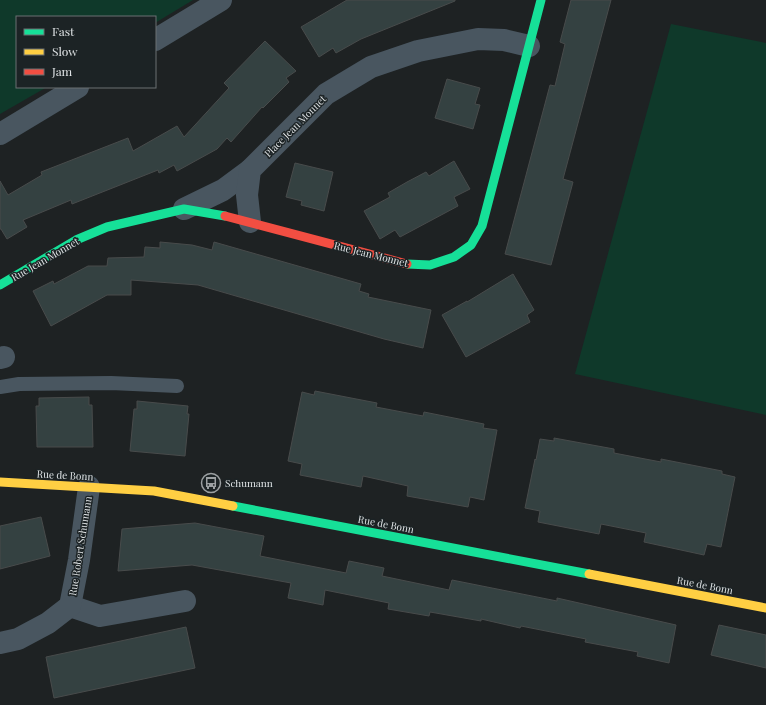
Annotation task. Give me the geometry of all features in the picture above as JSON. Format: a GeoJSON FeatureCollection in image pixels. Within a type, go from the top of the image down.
{"type":"FeatureCollection","features":[{"type":"Feature","properties":{"kind":"street"},"geometry":{"type":"LineString","coordinates":[[156,39],[221,0]]}},
{"type":"Feature","properties":{"kind":"street","name":"Rue Jean Monnet"},"geometry":{"type":"LineString","coordinates":[[184,209],[250,222],[406,264],[430,265],[454,256],[471,244],[482,226],[541,0]]}},
{"type":"Feature","properties":{"kind":"street","name":"Place Jean Monnet"},"geometry":{"type":"LineString","coordinates":[[250,170],[326,94],[371,67],[418,51],[478,39],[504,40],[529,46]]}},
{"type":"Feature","properties":{"kind":"street"},"geometry":{"type":"LineString","coordinates":[[0,134],[76,88]]}},
{"type":"Feature","properties":{"kind":"street"},"geometry":{"type":"LineString","coordinates":[[250,170],[247,195],[250,222]]}},
{"type":"Feature","properties":{"kind":"street","name":"Rue Jean Monnet"},"geometry":{"type":"LineString","coordinates":[[0,285],[76,240],[107,227],[184,209],[223,190],[250,170]]}},
{"type":"Feature","properties":{"kind":"street","name":"Rue de Bonn"},"geometry":{"type":"LineString","coordinates":[[0,482],[154,491],[766,608]]}},
{"type":"Feature","properties":{"kind":"street","name":"Rue Robert Schumann"},"geometry":{"type":"LineString","coordinates":[[0,643],[18,639],[48,624],[70,606],[79,560],[89,487]]}},
{"type":"Feature","properties":{"kind":"street","name":"Rue Robert Schumann"},"geometry":{"type":"LineString","coordinates":[[70,606],[100,616],[185,601]]}},
{"type":"Feature","properties":{"kind":"lane"},"geometry":{"type":"LineString","coordinates":[[0,387],[19,384],[111,383],[177,386]]}},
{"type":"Feature","properties":{"kind":"green space"},"geometry":{"type":"Polygon","coordinates":[[[0,0],[193,0],[156,22],[156,16],[16,16],[16,88],[45,88],[0,114],[0,0]]]}},
{"type":"Feature","properties":{"kind":"green space"},"geometry":{"type":"Polygon","coordinates":[[[671,24],[766,43],[766,415],[575,374],[671,24]]]}},
{"type":"Feature","properties":{"kind":"building"},"geometry":{"type":"Polygon","coordinates":[[[347,0],[455,1],[361,39],[336,53],[333,48],[319,57],[301,27],[347,0]]]}},
{"type":"Feature","properties":{"kind":"building"},"geometry":{"type":"Polygon","coordinates":[[[571,0],[611,0],[563,179],[573,182],[551,265],[505,254],[550,85],[555,86],[565,44],[560,42],[571,0]]]}},
{"type":"Feature","properties":{"kind":"building"},"geometry":{"type":"Polygon","coordinates":[[[265,41],[296,71],[286,78],[289,82],[263,108],[262,107],[231,142],[227,138],[217,149],[177,171],[174,165],[159,173],[158,170],[72,204],[71,200],[23,220],[27,227],[7,239],[0,229],[0,181],[8,195],[42,175],[41,172],[128,138],[133,151],[177,126],[184,137],[229,88],[224,83],[265,41]]]}},
{"type":"Feature","properties":{"kind":"building"},"geometry":{"type":"Polygon","coordinates":[[[447,79],[480,88],[475,104],[480,105],[473,129],[435,118],[447,79]]]}},
{"type":"Feature","properties":{"kind":"building"},"geometry":{"type":"Polygon","coordinates":[[[454,161],[470,189],[454,197],[458,206],[400,237],[395,230],[380,239],[364,211],[390,197],[388,193],[407,182],[426,172],[429,176],[454,161]]]}},
{"type":"Feature","properties":{"kind":"building"},"geometry":{"type":"Polygon","coordinates":[[[295,163],[333,172],[324,211],[301,205],[302,201],[286,197],[295,163]]]}},
{"type":"Feature","properties":{"kind":"building"},"geometry":{"type":"Polygon","coordinates":[[[160,242],[192,245],[212,250],[214,242],[361,284],[359,291],[369,294],[368,297],[431,310],[423,348],[384,339],[198,285],[131,280],[131,295],[107,295],[51,326],[33,291],[53,281],[54,284],[88,266],[107,266],[108,258],[144,257],[145,247],[160,248],[160,242]]]}},
{"type":"Feature","properties":{"kind":"building"},"geometry":{"type":"Polygon","coordinates":[[[513,274],[534,310],[527,315],[530,322],[466,357],[442,315],[467,302],[513,274]]]}},
{"type":"Feature","properties":{"kind":"building"},"geometry":{"type":"Polygon","coordinates":[[[315,391],[377,403],[376,407],[423,416],[424,412],[484,424],[483,428],[497,430],[484,500],[470,497],[468,507],[407,496],[408,486],[363,476],[361,487],[300,475],[302,464],[288,461],[302,392],[314,395],[315,391]]]}},
{"type":"Feature","properties":{"kind":"building"},"geometry":{"type":"Polygon","coordinates":[[[89,397],[89,405],[92,405],[93,447],[37,447],[36,406],[39,406],[39,398],[89,397]]]}},
{"type":"Feature","properties":{"kind":"building"},"geometry":{"type":"Polygon","coordinates":[[[137,401],[188,406],[187,414],[189,414],[185,456],[130,451],[134,409],[137,409],[137,401]]]}},
{"type":"Feature","properties":{"kind":"building"},"geometry":{"type":"Polygon","coordinates":[[[554,438],[614,449],[614,453],[661,462],[661,459],[722,471],[722,474],[735,477],[721,547],[707,544],[704,555],[644,542],[646,533],[601,524],[599,534],[538,522],[540,511],[525,508],[540,439],[554,441],[554,438]]]}},
{"type":"Feature","properties":{"kind":"building"},"geometry":{"type":"Polygon","coordinates":[[[41,517],[50,556],[0,569],[0,526],[41,517]]]}},
{"type":"Feature","properties":{"kind":"building"},"geometry":{"type":"Polygon","coordinates":[[[195,523],[264,536],[260,556],[346,573],[349,561],[384,568],[382,576],[449,590],[452,580],[557,601],[557,598],[676,625],[669,663],[637,656],[638,652],[585,642],[586,639],[521,626],[520,628],[481,619],[481,621],[430,612],[429,616],[388,609],[389,603],[325,590],[323,605],[288,598],[291,583],[192,565],[118,571],[122,529],[195,523]]]}},
{"type":"Feature","properties":{"kind":"building"},"geometry":{"type":"Polygon","coordinates":[[[719,625],[766,635],[766,668],[711,655],[719,625]]]}},
{"type":"Feature","properties":{"kind":"building"},"geometry":{"type":"Polygon","coordinates":[[[186,627],[195,668],[54,698],[46,657],[186,627]]]}},
{"type":"Feature","properties":{"kind":"traffic: fast"},"geometry":{"type":"LineString","coordinates":[[407,264],[430,265],[454,257],[471,245],[482,226],[541,0]]}},
{"type":"Feature","properties":{"kind":"traffic: fast"},"geometry":{"type":"LineString","coordinates":[[0,285],[76,240],[107,227],[184,209],[225,216]]}},
{"type":"Feature","properties":{"kind":"traffic: fast"},"geometry":{"type":"LineString","coordinates":[[233,506],[589,574]]}},
{"type":"Feature","properties":{"kind":"traffic: slow"},"geometry":{"type":"LineString","coordinates":[[0,482],[154,491],[233,506]]}},
{"type":"Feature","properties":{"kind":"traffic: slow"},"geometry":{"type":"LineString","coordinates":[[589,574],[766,608]]}},
{"type":"Feature","properties":{"kind":"traffic: jam"},"geometry":{"type":"LineString","coordinates":[[225,216],[407,264]]}},
{"type":"Feature","properties":{"kind":"place","name":"Schumann"},"geometry":{"type":"Point","coordinates":[211,483]}}]}
